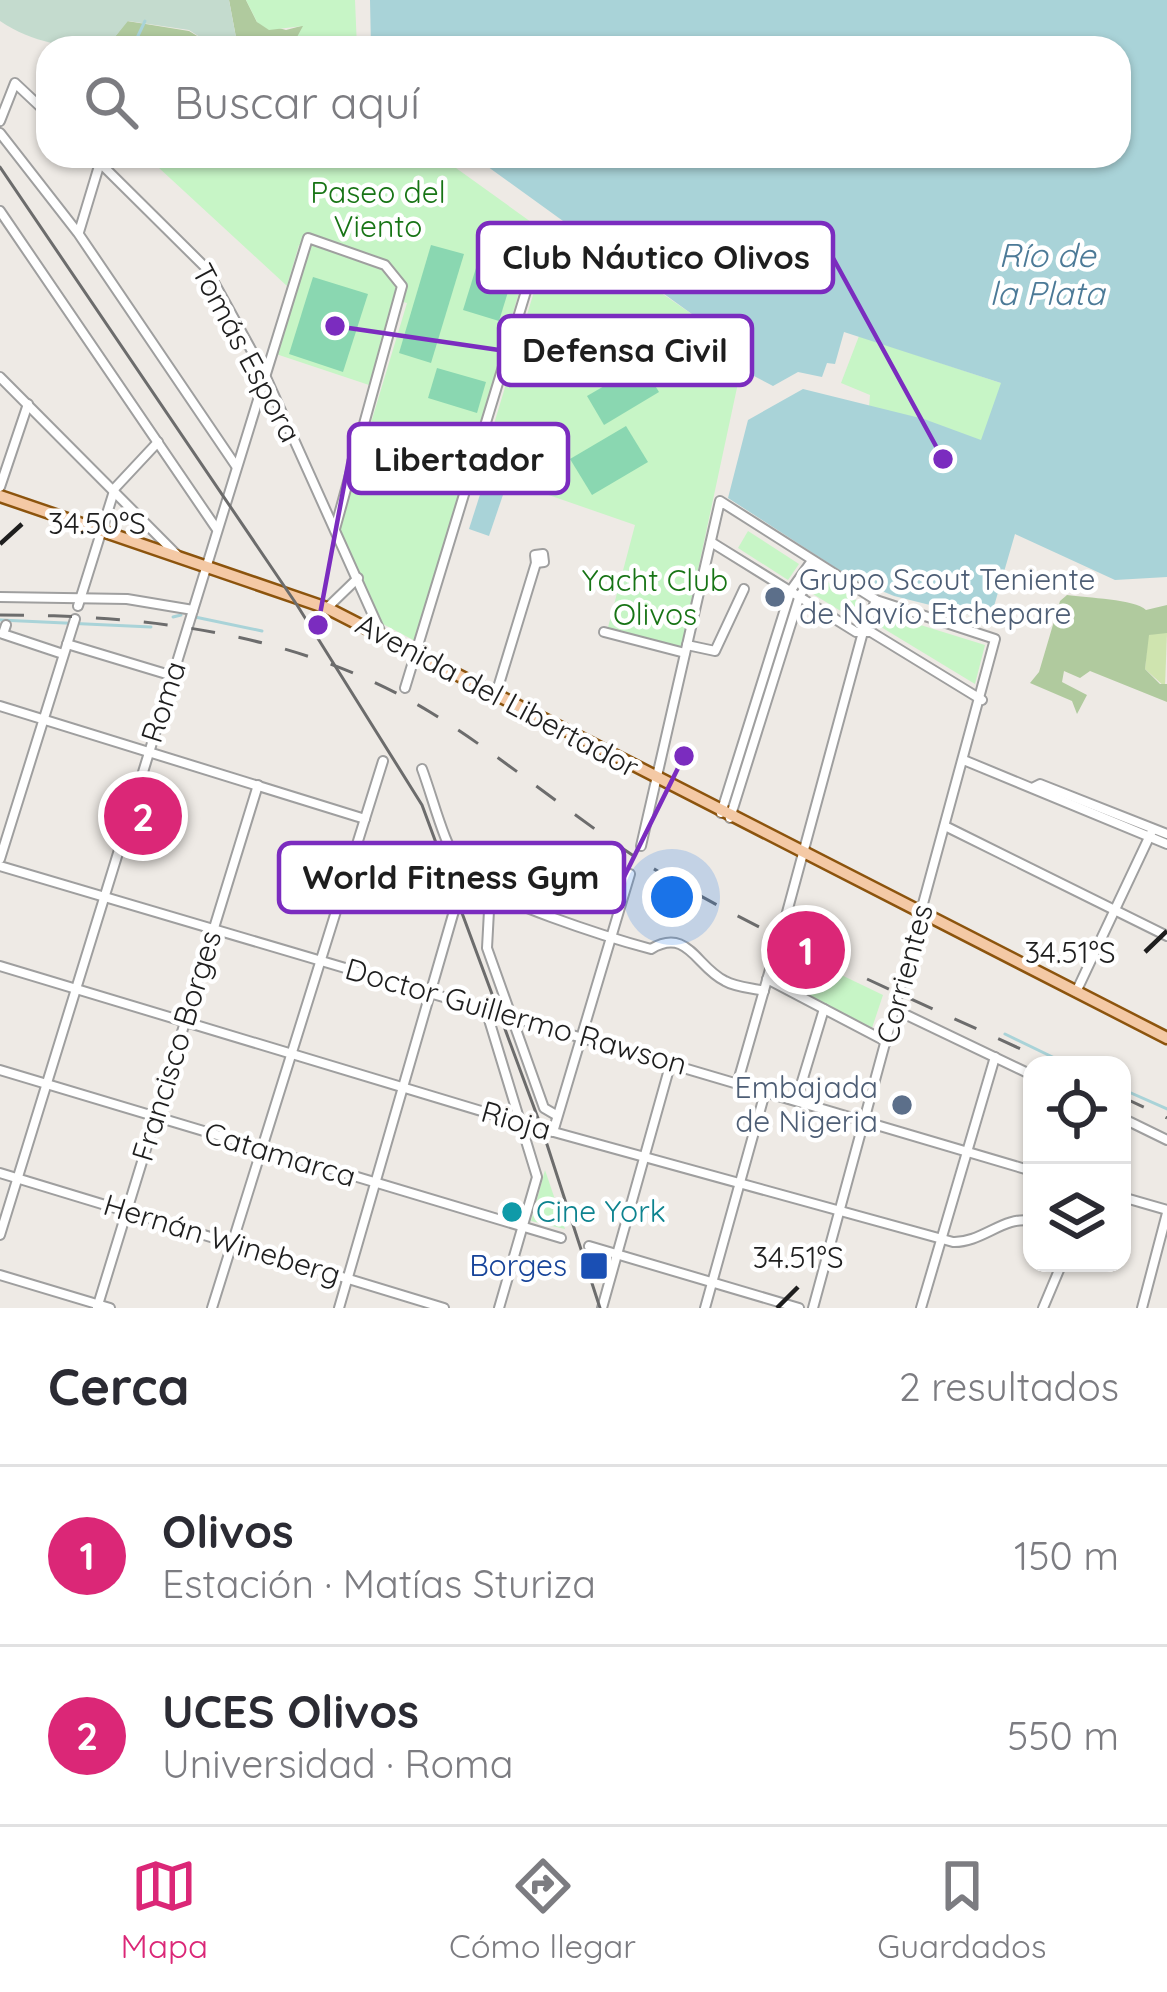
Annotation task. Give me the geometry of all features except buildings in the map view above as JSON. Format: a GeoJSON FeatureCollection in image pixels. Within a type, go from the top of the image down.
{"type":"FeatureCollection","features":[{"type":"Feature","properties":{"kind":"main road","name":"Avenida del Libertador"},"geometry":{"type":"LineString","coordinates":[[0,492],[327,608],[381,633],[726,816],[1167,1038]]}},
{"type":"Feature","properties":{"kind":"street"},"geometry":{"type":"LineString","coordinates":[[0,121],[15,83],[36,103]]}},
{"type":"Feature","properties":{"kind":"street"},"geometry":{"type":"LineString","coordinates":[[0,133],[78,233],[236,466]]}},
{"type":"Feature","properties":{"kind":"street"},"geometry":{"type":"LineString","coordinates":[[78,233],[95,168]]}},
{"type":"Feature","properties":{"kind":"street","name":"Tomás Espora"},"geometry":{"type":"LineString","coordinates":[[108,168],[206,268],[264,373],[381,633]]}},
{"type":"Feature","properties":{"kind":"street"},"geometry":{"type":"LineString","coordinates":[[0,212],[217,529]]}},
{"type":"Feature","properties":{"kind":"street","name":"Roma"},"geometry":{"type":"LineString","coordinates":[[0,1235],[101,895],[308,238],[385,265],[402,286],[335,529]]}},
{"type":"Feature","properties":{"kind":"street"},"geometry":{"type":"LineString","coordinates":[[405,688],[541,242]]}},
{"type":"Feature","properties":{"kind":"street"},"geometry":{"type":"LineString","coordinates":[[0,377],[179,557]]}},
{"type":"Feature","properties":{"kind":"street"},"geometry":{"type":"LineString","coordinates":[[0,492],[28,404]]}},
{"type":"Feature","properties":{"kind":"street"},"geometry":{"type":"LineString","coordinates":[[81,601],[115,488],[158,442]]}},
{"type":"Feature","properties":{"kind":"street"},"geometry":{"type":"LineString","coordinates":[[641,846],[720,501],[876,600],[862,632],[783,927]]}},
{"type":"Feature","properties":{"kind":"street"},"geometry":{"type":"LineString","coordinates":[[711,542],[982,700]]}},
{"type":"Feature","properties":{"kind":"street"},"geometry":{"type":"LineString","coordinates":[[496,694],[538,565]]}},
{"type":"Feature","properties":{"kind":"street"},"geometry":{"type":"LineString","coordinates":[[726,816],[795,592],[815,565]]}},
{"type":"Feature","properties":{"kind":"street"},"geometry":{"type":"LineString","coordinates":[[327,608],[358,578]]}},
{"type":"Feature","properties":{"kind":"street"},"geometry":{"type":"LineString","coordinates":[[604,632],[686,649],[715,650],[744,589]]}},
{"type":"Feature","properties":{"kind":"street"},"geometry":{"type":"LineString","coordinates":[[0,597],[68,597],[193,610]]}},
{"type":"Feature","properties":{"kind":"street","name":"Corrientes"},"geometry":{"type":"LineString","coordinates":[[813,1308],[836,1212],[966,761],[995,639],[876,600]]}},
{"type":"Feature","properties":{"kind":"street"},"geometry":{"type":"LineString","coordinates":[[0,862],[75,619]]}},
{"type":"Feature","properties":{"kind":"street"},"geometry":{"type":"LineString","coordinates":[[6,626],[3,634],[173,676]]}},
{"type":"Feature","properties":{"kind":"street"},"geometry":{"type":"LineString","coordinates":[[0,706],[365,819]]}},
{"type":"Feature","properties":{"kind":"street"},"geometry":{"type":"LineString","coordinates":[[212,1308],[383,761]]}},
{"type":"Feature","properties":{"kind":"street"},"geometry":{"type":"LineString","coordinates":[[966,761],[1151,833],[1167,844]]}},
{"type":"Feature","properties":{"kind":"street"},"geometry":{"type":"LineString","coordinates":[[422,769],[464,875],[490,892],[613,939],[651,949],[663,941],[688,945],[725,982],[764,991]]}},
{"type":"Feature","properties":{"kind":"street","name":"Francisco Borges"},"geometry":{"type":"LineString","coordinates":[[98,1306],[258,785]]}},
{"type":"Feature","properties":{"kind":"street"},"geometry":{"type":"LineString","coordinates":[[946,827],[1167,937]]}},
{"type":"Feature","properties":{"kind":"street"},"geometry":{"type":"LineString","coordinates":[[1151,833],[1167,834]]}},
{"type":"Feature","properties":{"kind":"street"},"geometry":{"type":"LineString","coordinates":[[1076,992],[1151,833]]}},
{"type":"Feature","properties":{"kind":"street","name":"Doctor Guillermo Rawson"},"geometry":{"type":"LineString","coordinates":[[0,862],[1023,1168]]}},
{"type":"Feature","properties":{"kind":"street"},"geometry":{"type":"LineString","coordinates":[[553,1132],[630,874]]}},
{"type":"Feature","properties":{"kind":"street"},"geometry":{"type":"LineString","coordinates":[[490,892],[488,948],[544,1108],[556,1114]]}},
{"type":"Feature","properties":{"kind":"street"},"geometry":{"type":"LineString","coordinates":[[339,1308],[454,911]]}},
{"type":"Feature","properties":{"kind":"street"},"geometry":{"type":"LineString","coordinates":[[738,1081],[776,952]]}},
{"type":"Feature","properties":{"kind":"street","name":"Rioja"},"geometry":{"type":"LineString","coordinates":[[0,966],[521,1123],[941,1238],[967,1242],[1023,1219]]}},
{"type":"Feature","properties":{"kind":"street"},"geometry":{"type":"LineString","coordinates":[[767,980],[887,1042]]}},
{"type":"Feature","properties":{"kind":"street"},"geometry":{"type":"LineString","coordinates":[[797,1098],[824,1009]]}},
{"type":"Feature","properties":{"kind":"street"},"geometry":{"type":"LineString","coordinates":[[486,1010],[537,1165],[499,1308]]}},
{"type":"Feature","properties":{"kind":"street"},"geometry":{"type":"LineString","coordinates":[[896,1010],[1023,1071]]}},
{"type":"Feature","properties":{"kind":"street"},"geometry":{"type":"LineString","coordinates":[[921,1308],[994,1057]]}},
{"type":"Feature","properties":{"kind":"street"},"geometry":{"type":"LineString","coordinates":[[602,1308],[670,1062]]}},
{"type":"Feature","properties":{"kind":"street","name":"Catamarca"},"geometry":{"type":"LineString","coordinates":[[0,1070],[561,1238]]}},
{"type":"Feature","properties":{"kind":"street"},"geometry":{"type":"LineString","coordinates":[[706,1308],[766,1089]]}},
{"type":"Feature","properties":{"kind":"street"},"geometry":{"type":"LineString","coordinates":[[1131,1122],[1167,1140]]}},
{"type":"Feature","properties":{"kind":"street","name":"Hernán Wineberg"},"geometry":{"type":"LineString","coordinates":[[0,1173],[444,1308]]}},
{"type":"Feature","properties":{"kind":"street"},"geometry":{"type":"LineString","coordinates":[[1131,1200],[1167,1212],[1142,1308]]}},
{"type":"Feature","properties":{"kind":"street"},"geometry":{"type":"LineString","coordinates":[[589,1246],[799,1308]]}},
{"type":"Feature","properties":{"kind":"street"},"geometry":{"type":"LineString","coordinates":[[1042,1308],[1059,1272]]}},
{"type":"Feature","properties":{"kind":"street"},"geometry":{"type":"LineString","coordinates":[[0,1275],[110,1308]]}},
{"type":"Feature","properties":{"kind":"green space"},"geometry":{"type":"Polygon","coordinates":[[[0,0],[229,0],[236,36],[198,36],[189,30],[128,21],[116,36],[36,38],[0,21],[0,0]]]}},
{"type":"Feature","properties":{"kind":"green space"},"geometry":{"type":"Polygon","coordinates":[[[229,0],[246,0],[257,22],[286,30],[305,25],[298,36],[236,36],[229,0]]]}},
{"type":"Feature","properties":{"kind":"green space"},"geometry":{"type":"Polygon","coordinates":[[[246,0],[355,0],[356,36],[298,36],[303,26],[269,30],[257,22],[246,0]]]}},
{"type":"Feature","properties":{"kind":"green space"},"geometry":{"type":"Polygon","coordinates":[[[127,21],[197,36],[115,36],[127,21]]]}},
{"type":"Feature","properties":{"kind":"green space","name":"Paseo del Viento"},"geometry":{"type":"Polygon","coordinates":[[[159,168],[456,168],[538,227],[417,642],[383,624],[339,529],[407,303],[396,300],[369,385],[273,353],[308,248],[299,245],[287,286],[159,168]]]}},
{"type":"Feature","properties":{"kind":"green space","name":"Yacht Club Olivos"},"geometry":{"type":"Polygon","coordinates":[[[563,225],[696,317],[696,336],[736,342],[733,364],[741,369],[680,654],[606,635],[635,525],[514,483],[483,460],[553,229],[563,225]]]}},
{"type":"Feature","properties":{"kind":"green space"},"geometry":{"type":"Polygon","coordinates":[[[431,245],[464,254],[431,363],[399,353],[431,245]]]}},
{"type":"Feature","properties":{"kind":"green space"},"geometry":{"type":"Polygon","coordinates":[[[480,255],[516,266],[499,321],[463,310],[480,255]]]}},
{"type":"Feature","properties":{"kind":"green space"},"geometry":{"type":"Polygon","coordinates":[[[313,277],[368,294],[343,372],[289,354],[313,277]]]}},
{"type":"Feature","properties":{"kind":"green space"},"geometry":{"type":"Polygon","coordinates":[[[859,336],[1013,387],[966,528],[909,416],[869,407],[870,395],[841,383],[859,336]]]}},
{"type":"Feature","properties":{"kind":"green space"},"geometry":{"type":"Polygon","coordinates":[[[642,364],[659,392],[604,425],[587,396],[642,364]]]}},
{"type":"Feature","properties":{"kind":"green space"},"geometry":{"type":"Polygon","coordinates":[[[437,368],[486,382],[477,413],[428,398],[437,368]]]}},
{"type":"Feature","properties":{"kind":"green space"},"geometry":{"type":"Polygon","coordinates":[[[626,426],[648,462],[592,495],[570,459],[626,426]]]}},
{"type":"Feature","properties":{"kind":"green space"},"geometry":{"type":"Polygon","coordinates":[[[748,531],[799,564],[788,580],[738,548],[748,531]]]}},
{"type":"Feature","properties":{"kind":"green space"},"geometry":{"type":"Polygon","coordinates":[[[818,576],[867,607],[857,621],[808,591],[818,576]]]}},
{"type":"Feature","properties":{"kind":"green space"},"geometry":{"type":"Polygon","coordinates":[[[1067,595],[1121,601],[1146,610],[1167,605],[1167,633],[1149,635],[1145,669],[1160,684],[1167,684],[1167,702],[1090,671],[1080,678],[1064,671],[1062,682],[1087,695],[1077,714],[1072,701],[1030,683],[1039,672],[1060,601],[1067,595]]]}},
{"type":"Feature","properties":{"kind":"green space"},"geometry":{"type":"Polygon","coordinates":[[[885,614],[985,645],[975,684],[881,627],[885,614]]]}},
{"type":"Feature","properties":{"kind":"green space"},"geometry":{"type":"Polygon","coordinates":[[[1164,631],[1165,687],[1145,669],[1148,635],[1164,631]]]}},
{"type":"Feature","properties":{"kind":"green space"},"geometry":{"type":"Polygon","coordinates":[[[808,959],[883,995],[872,1028],[798,989],[808,959]]]}},
{"type":"Feature","properties":{"kind":"green space"},"geometry":{"type":"Polygon","coordinates":[[[545,1170],[565,1229],[531,1221],[545,1170]]]}},
{"type":"Feature","properties":{"kind":"water","name":"Río de la Plata"},"geometry":{"type":"Polygon","coordinates":[[[370,0],[1167,0],[1167,577],[1115,580],[1015,534],[990,620],[894,596],[853,579],[728,498],[748,420],[803,389],[924,419],[981,440],[1001,383],[844,332],[835,364],[827,363],[822,377],[798,372],[773,386],[733,365],[735,342],[725,337],[715,345],[696,337],[696,317],[490,168],[1131,168],[1131,36],[371,36],[370,0]]]}},
{"type":"Feature","properties":{"kind":"water"},"geometry":{"type":"Polygon","coordinates":[[[484,482],[505,489],[489,536],[469,529],[484,482]]]}},
{"type":"Feature","properties":{"kind":"waterway"},"geometry":{"type":"LineString","coordinates":[[138,36],[145,21]]}},
{"type":"Feature","properties":{"kind":"waterway"},"geometry":{"type":"LineString","coordinates":[[173,617],[181,615]]}},
{"type":"Feature","properties":{"kind":"waterway"},"geometry":{"type":"LineString","coordinates":[[195,617],[262,631]]}},
{"type":"Feature","properties":{"kind":"waterway"},"geometry":{"type":"LineString","coordinates":[[0,620],[151,627]]}},
{"type":"Feature","properties":{"kind":"waterway"},"geometry":{"type":"LineString","coordinates":[[1005,1034],[1050,1056]]}},
{"type":"Feature","properties":{"kind":"waterway"},"geometry":{"type":"LineString","coordinates":[[1131,1093],[1167,1109]]}},
{"type":"Feature","properties":{"kind":"tram line"},"geometry":{"type":"LineString","coordinates":[[0,167],[297,605],[422,805],[542,1129],[600,1308]]}},
{"type":"Feature","properties":{"kind":"railway"},"geometry":{"type":"LineString","coordinates":[[0,615],[112,619],[222,634],[329,664],[380,685],[461,732],[669,878],[811,953],[1035,1056]]}},
{"type":"Feature","properties":{"kind":"railway"},"geometry":{"type":"LineString","coordinates":[[1131,1101],[1167,1118]]}},
{"type":"Feature","properties":{"kind":"place","name":"Defensa Civil"},"geometry":{"type":"Point","coordinates":[335,326]}},
{"type":"Feature","properties":{"kind":"place","name":"Club Náutico Olivos"},"geometry":{"type":"Point","coordinates":[943,459]}},
{"type":"Feature","properties":{"kind":"place","name":"Grupo Scout Teniente de Navío Etchepare"},"geometry":{"type":"Point","coordinates":[775,597]}},
{"type":"Feature","properties":{"kind":"place","name":"Libertador"},"geometry":{"type":"Point","coordinates":[318,625]}},
{"type":"Feature","properties":{"kind":"place","name":"World Fitness Gym"},"geometry":{"type":"Point","coordinates":[684,756]}},
{"type":"Feature","properties":{"kind":"place","name":"UCES Olivos"},"geometry":{"type":"Point","coordinates":[143,816]}},
{"type":"Feature","properties":{"kind":"place","name":"Olivos"},"geometry":{"type":"Point","coordinates":[806,950]}},
{"type":"Feature","properties":{"kind":"place","name":"Embajada de Nigeria"},"geometry":{"type":"Point","coordinates":[902,1105]}},
{"type":"Feature","properties":{"kind":"place","name":"Cine York"},"geometry":{"type":"Point","coordinates":[512,1212]}},
{"type":"Feature","properties":{"kind":"place","name":"Borges"},"geometry":{"type":"Point","coordinates":[594,1266]}}]}
